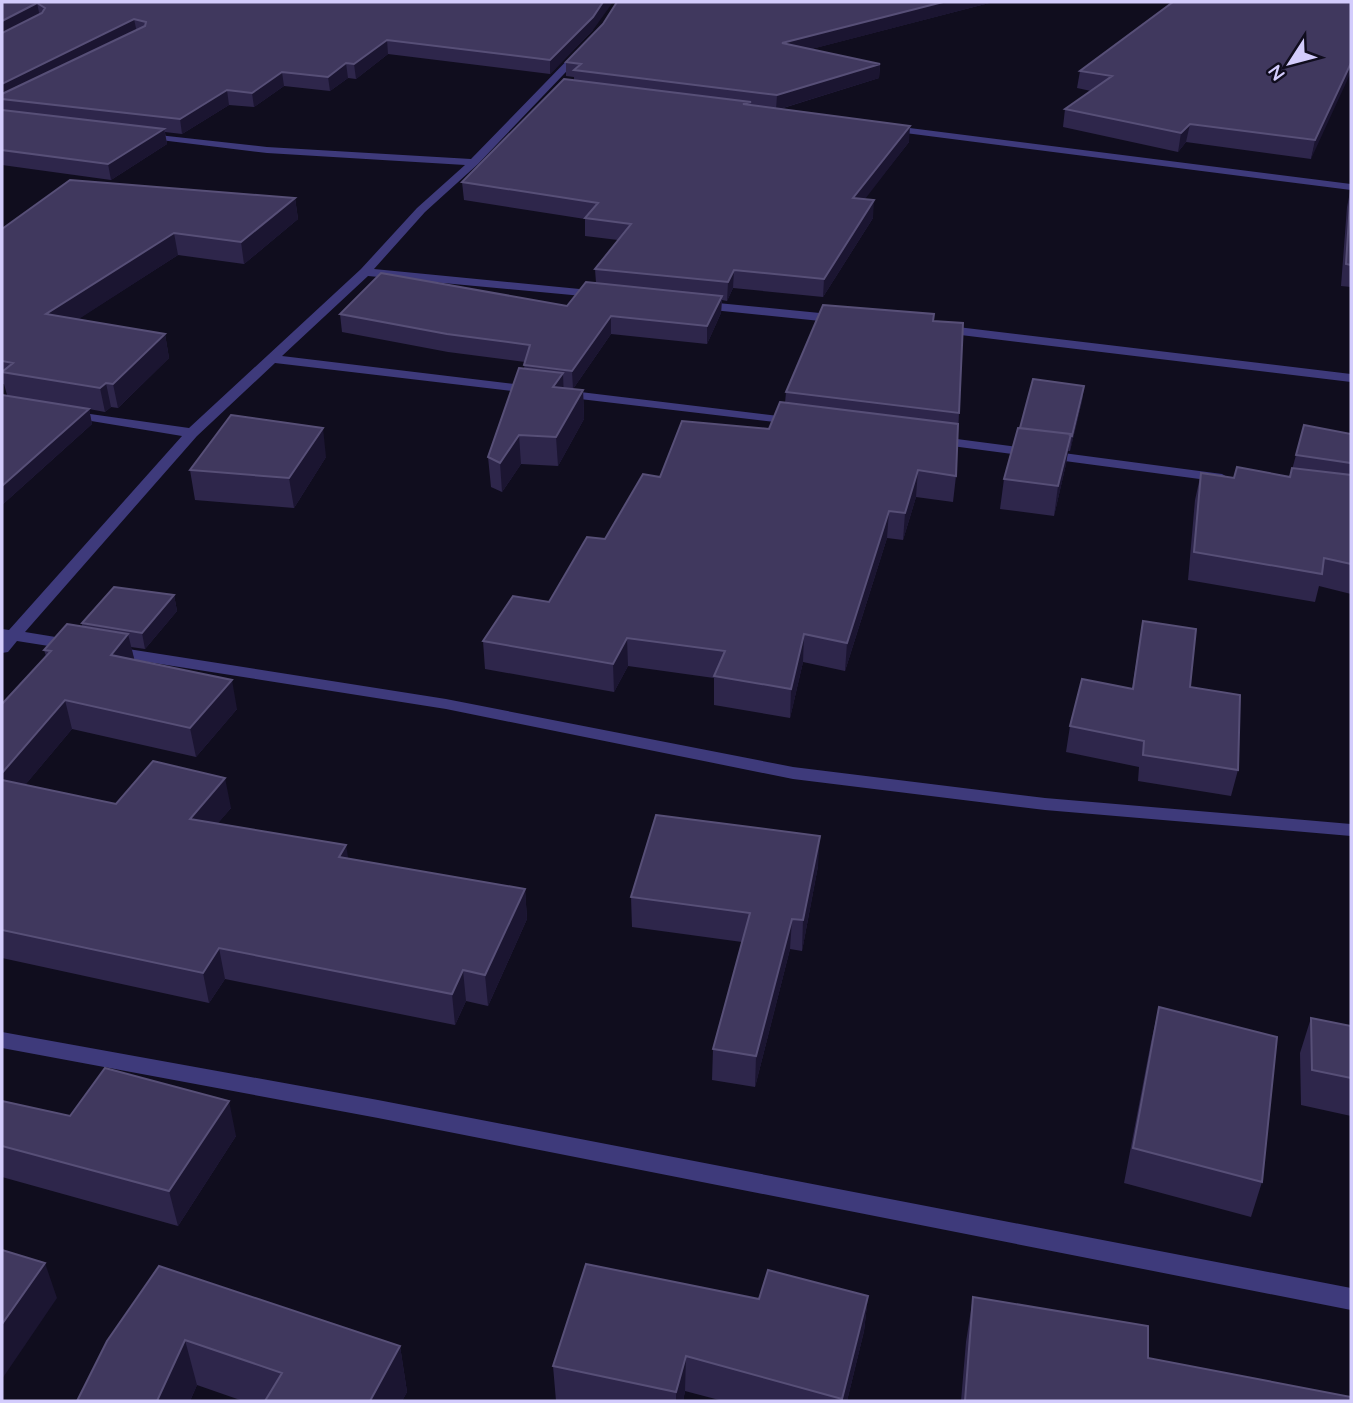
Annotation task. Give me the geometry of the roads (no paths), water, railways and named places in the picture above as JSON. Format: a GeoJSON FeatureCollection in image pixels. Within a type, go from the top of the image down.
{"type":"FeatureCollection","features":[{"type":"Feature","properties":{"kind":"street"},"geometry":{"type":"LineString","coordinates":[[6,639],[192,433],[365,272],[421,210],[552,88],[589,43]]}},
{"type":"Feature","properties":{"kind":"street"},"geometry":{"type":"LineString","coordinates":[[873,127],[1351,187]]}},
{"type":"Feature","properties":{"kind":"street"},"geometry":{"type":"LineString","coordinates":[[134,134],[267,150],[474,162]]}},
{"type":"Feature","properties":{"kind":"street"},"geometry":{"type":"LineString","coordinates":[[365,272],[613,297]]}},
{"type":"Feature","properties":{"kind":"street"},"geometry":{"type":"LineString","coordinates":[[682,303],[848,320]]}},
{"type":"Feature","properties":{"kind":"street"},"geometry":{"type":"LineString","coordinates":[[931,328],[1351,378]]}},
{"type":"Feature","properties":{"kind":"street"},"geometry":{"type":"LineString","coordinates":[[274,359],[808,424]]}},
{"type":"Feature","properties":{"kind":"street"},"geometry":{"type":"LineString","coordinates":[[56,411],[192,433]]}},
{"type":"Feature","properties":{"kind":"street"},"geometry":{"type":"LineString","coordinates":[[918,438],[1235,480]]}},
{"type":"Feature","properties":{"kind":"street"},"geometry":{"type":"LineString","coordinates":[[6,639],[446,704],[793,773],[1045,804],[1351,830]]}},
{"type":"Feature","properties":{"kind":"street"},"geometry":{"type":"LineString","coordinates":[[2,1041],[378,1109],[1351,1299]]}}]}
